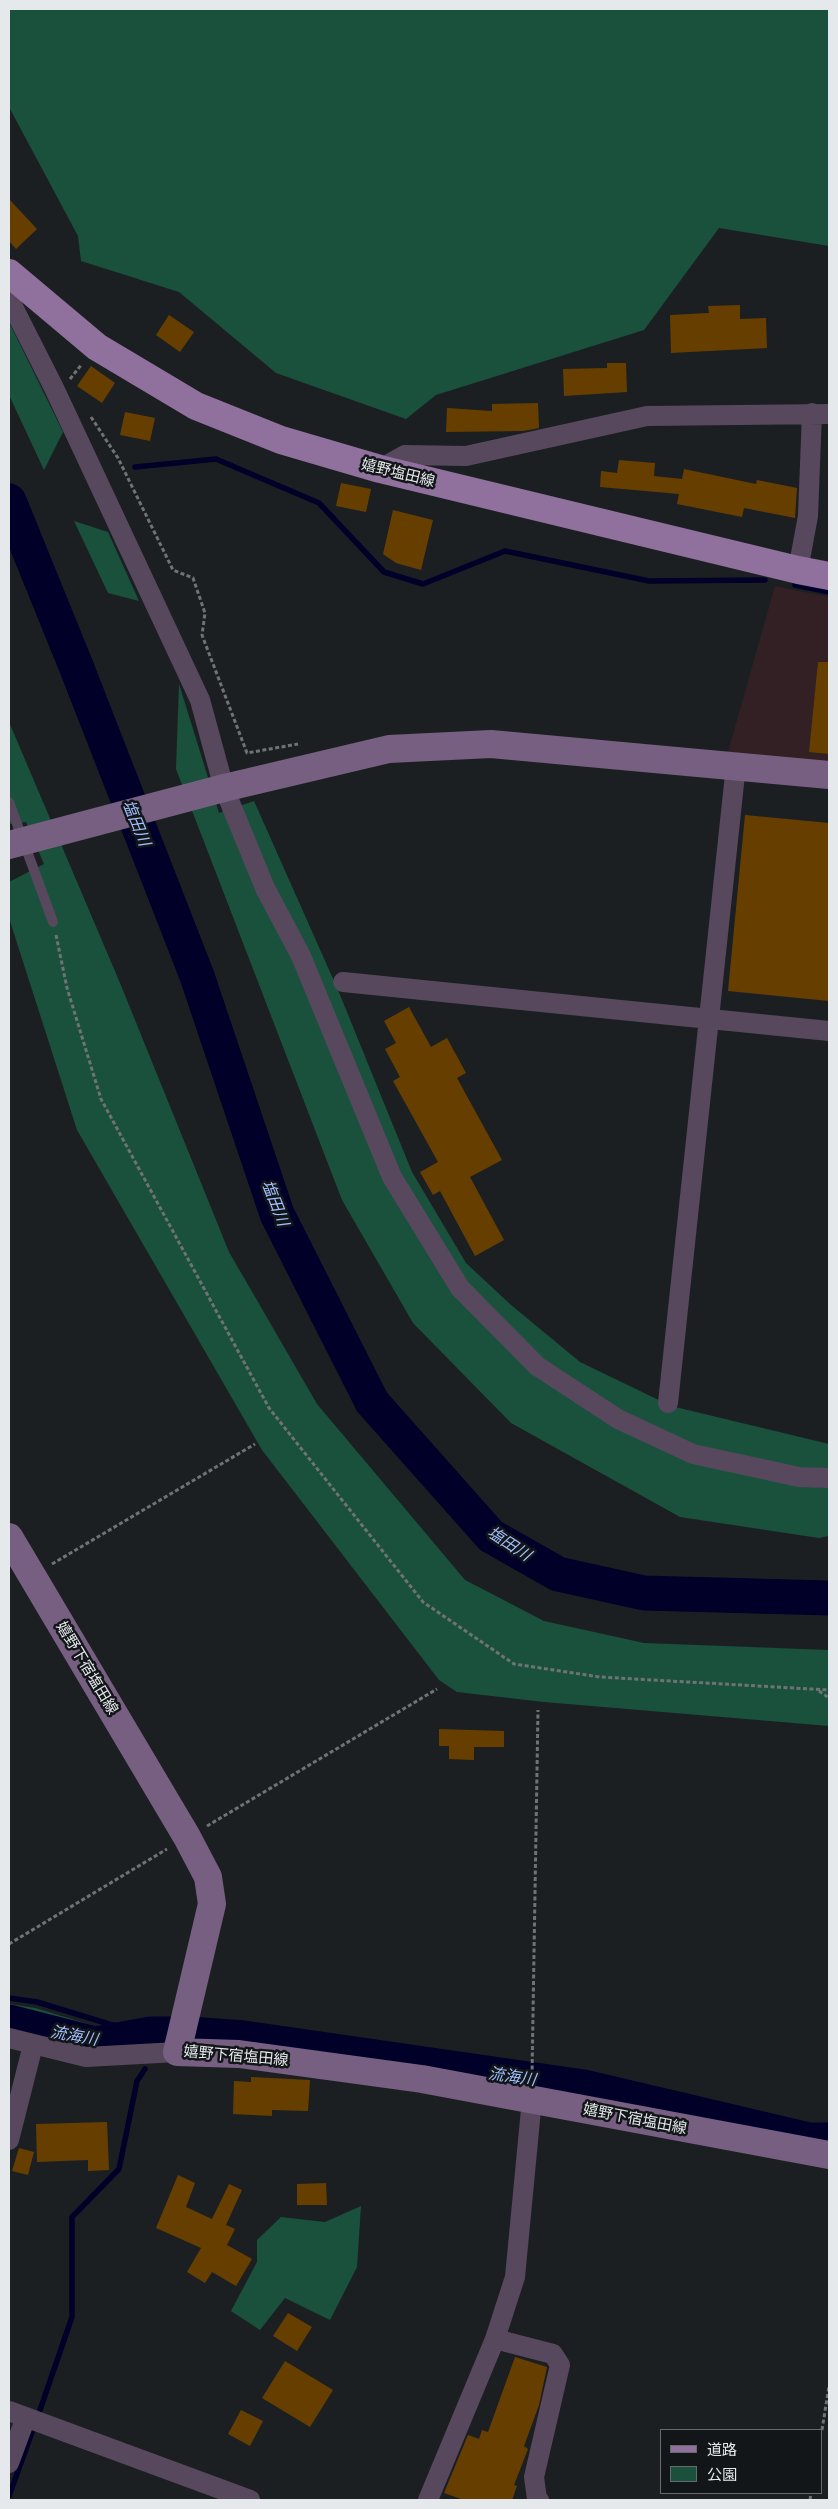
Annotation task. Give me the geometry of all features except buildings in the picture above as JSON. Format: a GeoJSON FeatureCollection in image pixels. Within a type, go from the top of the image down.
{"type":"FeatureCollection","features":[{"type":"Feature","properties":{"kind":"main road","name":"嬉野塩田線"},"geometry":{"type":"LineString","coordinates":[[9,273],[97,347],[196,406],[282,440],[380,469],[829,576]]}},
{"type":"Feature","properties":{"kind":"main road"},"geometry":{"type":"LineString","coordinates":[[16,843],[224,788],[389,749],[491,744],[829,775]]}},
{"type":"Feature","properties":{"kind":"main road","name":"嬉野下宿塩田線"},"geometry":{"type":"LineString","coordinates":[[9,1537],[187,1838],[208,1877],[212,1904],[177,2052],[239,2054],[322,2064],[532,2099],[829,2155]]}},
{"type":"Feature","properties":{"kind":"street"},"geometry":{"type":"LineString","coordinates":[[9,299],[54,388],[200,700],[224,788],[265,888],[301,956],[392,1177],[460,1288],[536,1366],[618,1419],[693,1454],[799,1476],[829,1478]]}},
{"type":"Feature","properties":{"kind":"street"},"geometry":{"type":"LineString","coordinates":[[380,469],[405,455],[466,456],[647,416],[820,413],[808,516],[798,570]]}},
{"type":"Feature","properties":{"kind":"street"},"geometry":{"type":"LineString","coordinates":[[668,1403],[736,766]]}},
{"type":"Feature","properties":{"kind":"street"},"geometry":{"type":"LineString","coordinates":[[343,982],[829,1031]]}},
{"type":"Feature","properties":{"kind":"street"},"geometry":{"type":"LineString","coordinates":[[9,2038],[86,2057],[177,2052]]}},
{"type":"Feature","properties":{"kind":"street"},"geometry":{"type":"LineString","coordinates":[[9,2140],[33,2045]]}},
{"type":"Feature","properties":{"kind":"street"},"geometry":{"type":"LineString","coordinates":[[428,2500],[495,2340],[515,2277],[532,2099]]}},
{"type":"Feature","properties":{"kind":"street"},"geometry":{"type":"LineString","coordinates":[[495,2340],[553,2354],[560,2365],[534,2477],[536,2499],[539,2500]]}},
{"type":"Feature","properties":{"kind":"street"},"geometry":{"type":"LineString","coordinates":[[9,2463],[17,2414],[250,2500]]}},
{"type":"Feature","properties":{"kind":"lane"},"geometry":{"type":"LineString","coordinates":[[9,802],[16,843],[53,922]]}},
{"type":"Feature","properties":{"kind":"path"},"geometry":{"type":"LineString","coordinates":[[68,381],[97,347]]}},
{"type":"Feature","properties":{"kind":"path"},"geometry":{"type":"LineString","coordinates":[[88,412],[118,458],[173,570],[193,578],[204,613],[202,635],[248,753],[305,743]]}},
{"type":"Feature","properties":{"kind":"path"},"geometry":{"type":"LineString","coordinates":[[53,922],[66,988],[101,1099],[269,1408],[423,1602],[514,1664],[600,1677],[829,1690]]}},
{"type":"Feature","properties":{"kind":"path"},"geometry":{"type":"LineString","coordinates":[[32,1576],[255,1444]]}},
{"type":"Feature","properties":{"kind":"path"},"geometry":{"type":"LineString","coordinates":[[9,1944],[438,1689]]}},
{"type":"Feature","properties":{"kind":"path"},"geometry":{"type":"LineString","coordinates":[[819,1690],[829,1698]]}},
{"type":"Feature","properties":{"kind":"path"},"geometry":{"type":"LineString","coordinates":[[533,2065],[538,1710]]}},
{"type":"Feature","properties":{"kind":"path"},"geometry":{"type":"LineString","coordinates":[[822,2429],[829,2386]]}},
{"type":"Feature","properties":{"kind":"shaded area"},"geometry":{"type":"Polygon","coordinates":[[[775,586],[829,597],[829,763],[728,752],[775,586]]]}},
{"type":"Feature","properties":{"kind":"green space"},"geometry":{"type":"Polygon","coordinates":[[[9,9],[829,9],[829,246],[719,228],[644,330],[436,395],[406,419],[276,373],[179,292],[81,261],[78,236],[9,107],[9,9]]]}},
{"type":"Feature","properties":{"kind":"green space"},"geometry":{"type":"Polygon","coordinates":[[[9,322],[63,432],[44,470],[9,395],[9,322]]]}},
{"type":"Feature","properties":{"kind":"green space"},"geometry":{"type":"Polygon","coordinates":[[[74,521],[108,532],[139,601],[108,593],[74,521]]]}},
{"type":"Feature","properties":{"kind":"green space"},"geometry":{"type":"Polygon","coordinates":[[[179,684],[219,813],[254,801],[338,990],[412,1172],[466,1263],[511,1305],[580,1362],[671,1406],[829,1444],[829,1536],[819,1538],[680,1517],[511,1423],[413,1323],[342,1200],[176,769],[179,684]]]}},
{"type":"Feature","properties":{"kind":"green space"},"geometry":{"type":"Polygon","coordinates":[[[9,722],[120,983],[229,1252],[317,1404],[465,1580],[544,1621],[644,1643],[829,1650],[829,1726],[544,1702],[457,1692],[439,1680],[262,1450],[77,1130],[9,918],[9,882],[44,864],[26,822],[9,824],[9,722]]]}},
{"type":"Feature","properties":{"kind":"green space"},"geometry":{"type":"Polygon","coordinates":[[[9,2004],[35,2008],[101,2028],[94,2037],[9,2017],[9,2004]]]}},
{"type":"Feature","properties":{"kind":"green space"},"geometry":{"type":"Polygon","coordinates":[[[361,2206],[357,2267],[330,2320],[285,2298],[260,2330],[231,2311],[257,2262],[257,2240],[281,2217],[325,2222],[361,2206]]]}},
{"type":"Feature","properties":{"kind":"waterway"},"geometry":{"type":"LineString","coordinates":[[135,467],[216,459],[319,503],[384,572],[423,584],[505,551],[649,581],[765,580]]}},
{"type":"Feature","properties":{"kind":"waterway","name":"塩田川"},"geometry":{"type":"LineString","coordinates":[[9,501],[76,666],[197,976],[277,1214],[372,1402],[491,1536],[558,1574],[644,1593],[829,1598]]}},
{"type":"Feature","properties":{"kind":"waterway"},"geometry":{"type":"LineString","coordinates":[[795,585],[829,592]]}},
{"type":"Feature","properties":{"kind":"waterway"},"geometry":{"type":"LineString","coordinates":[[9,1998],[37,2002],[109,2024],[151,2034]]}},
{"type":"Feature","properties":{"kind":"waterway","name":"流海川"},"geometry":{"type":"LineString","coordinates":[[9,2022],[95,2044],[151,2034],[169,2034]]}},
{"type":"Feature","properties":{"kind":"waterway","name":"流海川"},"geometry":{"type":"LineString","coordinates":[[190,2034],[244,2038],[584,2087],[809,2140],[829,2140]]}},
{"type":"Feature","properties":{"kind":"waterway"},"geometry":{"type":"LineString","coordinates":[[40,2410],[72,2317],[72,2217],[119,2169],[137,2081],[145,2069]]}},
{"type":"Feature","properties":{"kind":"waterway"},"geometry":{"type":"LineString","coordinates":[[9,2496],[32,2432]]}}]}
